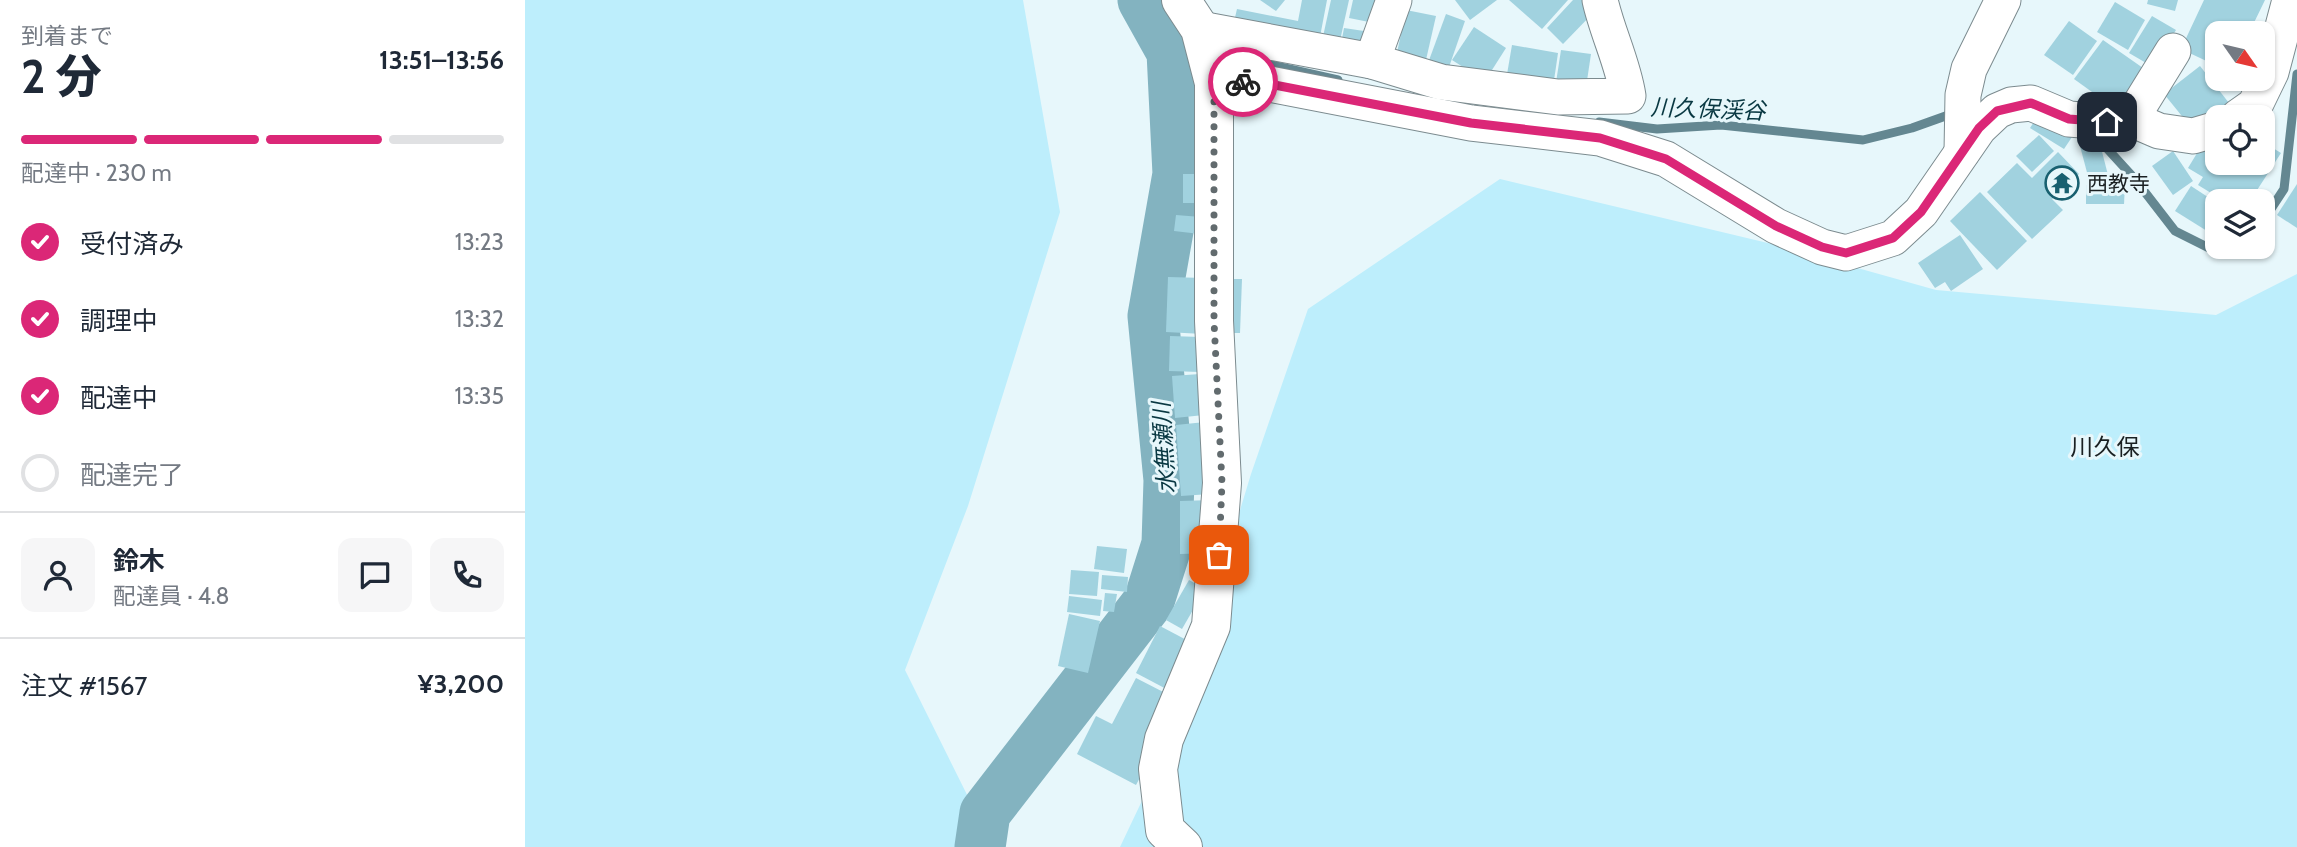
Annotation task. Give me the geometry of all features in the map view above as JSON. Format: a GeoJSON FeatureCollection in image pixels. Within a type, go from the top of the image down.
{"type":"FeatureCollection","features":[{"type":"Feature","properties":{"kind":"main road"},"geometry":{"type":"LineString","coordinates":[[1183,847],[1165,830],[1158,769],[1164,739],[1211,626],[1219,555],[1222,483],[1202,45]]}},
{"type":"Feature","properties":{"kind":"street"},"geometry":{"type":"LineString","coordinates":[[1372,61],[1394,0]]}},
{"type":"Feature","properties":{"kind":"street"},"geometry":{"type":"LineString","coordinates":[[1202,45],[1372,61],[1441,82],[1558,97],[1628,96],[1625,77],[1607,30],[1600,0]]}},
{"type":"Feature","properties":{"kind":"street"},"geometry":{"type":"LineString","coordinates":[[1962,152],[1963,95],[1969,69],[2003,0]]}},
{"type":"Feature","properties":{"kind":"street"},"geometry":{"type":"LineString","coordinates":[[2255,105],[2271,72],[2290,0]]}},
{"type":"Feature","properties":{"kind":"street"},"geometry":{"type":"LineString","coordinates":[[1202,45],[1259,82],[1437,116],[1600,138],[1666,159],[1776,226],[1822,247],[1846,253],[1893,238],[1921,212],[1979,128],[1997,111],[2011,106],[2031,103],[2069,119],[2107,122],[2131,119],[2159,131],[2193,136],[2205,132]]}},
{"type":"Feature","properties":{"kind":"street"},"geometry":{"type":"LineString","coordinates":[[2131,119],[2173,51]]}},
{"type":"Feature","properties":{"kind":"street"},"geometry":{"type":"LineString","coordinates":[[1437,116],[1441,82]]}},
{"type":"Feature","properties":{"kind":"shaded area"},"geometry":{"type":"Polygon","coordinates":[[[525,0],[1023,0],[1060,212],[968,506],[905,670],[993,847],[525,847],[525,0]]]}},
{"type":"Feature","properties":{"kind":"shaded area"},"geometry":{"type":"Polygon","coordinates":[[[1500,179],[1772,244],[1936,290],[2216,315],[2297,274],[2297,847],[1120,847],[1169,744],[1251,474],[1308,309],[1500,179]]]}},
{"type":"Feature","properties":{"kind":"building"},"geometry":{"type":"Polygon","coordinates":[[[1260,0],[1285,0],[1276,11],[1260,0]]]}},
{"type":"Feature","properties":{"kind":"building"},"geometry":{"type":"Polygon","coordinates":[[[1302,0],[1327,0],[1319,42],[1233,26],[1237,9],[1298,21],[1302,0]]]}},
{"type":"Feature","properties":{"kind":"building"},"geometry":{"type":"Polygon","coordinates":[[[1331,0],[1349,0],[1339,45],[1322,41],[1331,0]]]}},
{"type":"Feature","properties":{"kind":"building"},"geometry":{"type":"Polygon","coordinates":[[[1353,0],[1379,0],[1374,23],[1349,18],[1353,0]]]}},
{"type":"Feature","properties":{"kind":"building"},"geometry":{"type":"Polygon","coordinates":[[[1455,0],[1497,0],[1470,20],[1455,0]]]}},
{"type":"Feature","properties":{"kind":"building"},"geometry":{"type":"Polygon","coordinates":[[[1509,0],[1568,0],[1542,29],[1509,0]]]}},
{"type":"Feature","properties":{"kind":"building"},"geometry":{"type":"Polygon","coordinates":[[[1573,0],[1584,0],[1595,11],[1563,44],[1547,28],[1573,0]]]}},
{"type":"Feature","properties":{"kind":"building"},"geometry":{"type":"Polygon","coordinates":[[[2148,0],[2178,0],[2175,11],[2147,4],[2148,0]]]}},
{"type":"Feature","properties":{"kind":"building"},"geometry":{"type":"Polygon","coordinates":[[[2204,0],[2265,0],[2255,21],[2205,21],[2205,60],[2181,49],[2204,0]]]}},
{"type":"Feature","properties":{"kind":"building"},"geometry":{"type":"Polygon","coordinates":[[[2115,2],[2145,20],[2128,50],[2097,32],[2115,2]]]}},
{"type":"Feature","properties":{"kind":"building"},"geometry":{"type":"Polygon","coordinates":[[[1406,10],[1436,16],[1423,73],[1394,67],[1406,10]]]}},
{"type":"Feature","properties":{"kind":"building"},"geometry":{"type":"Polygon","coordinates":[[[1446,14],[1465,21],[1448,70],[1428,63],[1446,14]]]}},
{"type":"Feature","properties":{"kind":"building"},"geometry":{"type":"Polygon","coordinates":[[[2152,16],[2176,30],[2153,67],[2129,53],[2152,16]]]}},
{"type":"Feature","properties":{"kind":"building"},"geometry":{"type":"Polygon","coordinates":[[[2069,21],[2097,41],[2073,75],[2044,55],[2069,21]]]}},
{"type":"Feature","properties":{"kind":"building"},"geometry":{"type":"Polygon","coordinates":[[[1474,27],[1506,48],[1485,81],[1452,60],[1474,27]]]}},
{"type":"Feature","properties":{"kind":"building"},"geometry":{"type":"Polygon","coordinates":[[[1344,28],[1364,31],[1360,48],[1341,44],[1344,28]]]}},
{"type":"Feature","properties":{"kind":"building"},"geometry":{"type":"Polygon","coordinates":[[[2103,40],[2153,75],[2124,115],[2074,79],[2103,40]]]}},
{"type":"Feature","properties":{"kind":"building"},"geometry":{"type":"Polygon","coordinates":[[[1512,45],[1558,53],[1552,94],[1505,86],[1512,45]]]}},
{"type":"Feature","properties":{"kind":"building"},"geometry":{"type":"Polygon","coordinates":[[[1561,50],[1591,54],[1585,94],[1555,89],[1561,50]]]}},
{"type":"Feature","properties":{"kind":"building"},"geometry":{"type":"Polygon","coordinates":[[[2200,66],[2205,72],[2205,91],[2220,91],[2229,103],[2205,105],[2205,122],[2194,131],[2164,94],[2200,66]]]}},
{"type":"Feature","properties":{"kind":"building"},"geometry":{"type":"Polygon","coordinates":[[[2042,109],[2076,131],[2064,149],[2030,128],[2042,109]]]}},
{"type":"Feature","properties":{"kind":"building"},"geometry":{"type":"Polygon","coordinates":[[[2039,135],[2054,151],[2032,172],[2016,156],[2039,135]]]}},
{"type":"Feature","properties":{"kind":"building"},"geometry":{"type":"Polygon","coordinates":[[[2099,140],[2108,175],[2089,180],[2080,146],[2099,140]]]}},
{"type":"Feature","properties":{"kind":"building"},"geometry":{"type":"Polygon","coordinates":[[[2202,145],[2205,147],[2205,175],[2267,175],[2258,189],[2205,189],[2198,185],[2203,177],[2188,168],[2202,145]]]}},
{"type":"Feature","properties":{"kind":"building"},"geometry":{"type":"Polygon","coordinates":[[[2275,149],[2281,153],[2275,162],[2275,149]]]}},
{"type":"Feature","properties":{"kind":"building"},"geometry":{"type":"Polygon","coordinates":[[[2173,151],[2193,181],[2173,195],[2152,166],[2173,151]]]}},
{"type":"Feature","properties":{"kind":"building"},"geometry":{"type":"Polygon","coordinates":[[[2058,152],[2079,174],[2052,199],[2063,210],[2032,239],[1987,192],[2017,163],[2032,178],[2058,152]]]}},
{"type":"Feature","properties":{"kind":"building"},"geometry":{"type":"Polygon","coordinates":[[[1183,174],[1206,174],[1205,203],[1183,203],[1183,174]]]}},
{"type":"Feature","properties":{"kind":"building"},"geometry":{"type":"Polygon","coordinates":[[[2297,184],[2297,228],[2277,215],[2297,184]]]}},
{"type":"Feature","properties":{"kind":"building"},"geometry":{"type":"Polygon","coordinates":[[[2086,185],[2125,185],[2124,204],[2086,204],[2086,185]]]}},
{"type":"Feature","properties":{"kind":"building"},"geometry":{"type":"Polygon","coordinates":[[[2191,186],[2205,195],[2205,230],[2175,211],[2191,186]]]}},
{"type":"Feature","properties":{"kind":"building"},"geometry":{"type":"Polygon","coordinates":[[[1980,192],[2027,241],[1997,270],[1950,221],[1980,192]]]}},
{"type":"Feature","properties":{"kind":"building"},"geometry":{"type":"Polygon","coordinates":[[[1176,215],[1201,217],[1200,234],[1174,231],[1176,215]]]}},
{"type":"Feature","properties":{"kind":"building"},"geometry":{"type":"Polygon","coordinates":[[[1960,235],[1983,269],[1951,291],[1945,282],[1935,288],[1918,263],[1960,235]]]}},
{"type":"Feature","properties":{"kind":"building"},"geometry":{"type":"Polygon","coordinates":[[[1168,277],[1204,278],[1203,334],[1166,332],[1168,277]]]}},
{"type":"Feature","properties":{"kind":"building"},"geometry":{"type":"Polygon","coordinates":[[[1224,279],[1242,279],[1240,333],[1223,333],[1224,279]]]}},
{"type":"Feature","properties":{"kind":"building"},"geometry":{"type":"Polygon","coordinates":[[[1170,336],[1201,337],[1200,372],[1169,371],[1170,336]]]}},
{"type":"Feature","properties":{"kind":"building"},"geometry":{"type":"Polygon","coordinates":[[[1200,374],[1204,415],[1175,418],[1172,376],[1200,374]]]}},
{"type":"Feature","properties":{"kind":"building"},"geometry":{"type":"Polygon","coordinates":[[[1205,422],[1210,494],[1181,496],[1176,425],[1205,422]]]}},
{"type":"Feature","properties":{"kind":"building"},"geometry":{"type":"Polygon","coordinates":[[[1212,500],[1213,553],[1180,554],[1180,501],[1212,500]]]}},
{"type":"Feature","properties":{"kind":"building"},"geometry":{"type":"Polygon","coordinates":[[[1097,546],[1127,549],[1124,573],[1094,569],[1097,546]]]}},
{"type":"Feature","properties":{"kind":"building"},"geometry":{"type":"Polygon","coordinates":[[[1071,570],[1099,572],[1097,596],[1069,594],[1071,570]]]}},
{"type":"Feature","properties":{"kind":"building"},"geometry":{"type":"Polygon","coordinates":[[[1102,575],[1128,577],[1127,592],[1101,589],[1102,575]]]}},
{"type":"Feature","properties":{"kind":"building"},"geometry":{"type":"Polygon","coordinates":[[[1189,580],[1205,589],[1182,629],[1166,620],[1189,580]]]}},
{"type":"Feature","properties":{"kind":"building"},"geometry":{"type":"Polygon","coordinates":[[[1105,593],[1117,594],[1114,612],[1103,611],[1105,593]]]}},
{"type":"Feature","properties":{"kind":"building"},"geometry":{"type":"Polygon","coordinates":[[[1069,596],[1102,600],[1100,616],[1067,612],[1069,596]]]}},
{"type":"Feature","properties":{"kind":"building"},"geometry":{"type":"Polygon","coordinates":[[[1069,614],[1100,621],[1088,673],[1058,666],[1069,614]]]}},
{"type":"Feature","properties":{"kind":"building"},"geometry":{"type":"Polygon","coordinates":[[[1160,626],[1196,645],[1172,692],[1136,673],[1160,626]]]}},
{"type":"Feature","properties":{"kind":"building"},"geometry":{"type":"Polygon","coordinates":[[[1136,678],[1173,697],[1160,740],[1136,785],[1077,754],[1096,716],[1112,724],[1136,678]]]}},
{"type":"Feature","properties":{"kind":"waterway","name":"水無瀬川"},"geometry":{"type":"LineString","coordinates":[[980,847],[985,813],[1149,601],[1167,544],[1169,480],[1153,316],[1178,174],[1172,52],[1143,0]]}},
{"type":"Feature","properties":{"kind":"waterway","name":"川久保渓谷"},"geometry":{"type":"LineString","coordinates":[[1172,52],[1198,54]]}},
{"type":"Feature","properties":{"kind":"waterway","name":"川久保渓谷"},"geometry":{"type":"LineString","coordinates":[[1215,56],[1240,58],[1338,80]]}},
{"type":"Feature","properties":{"kind":"waterway","name":"川久保渓谷"},"geometry":{"type":"LineString","coordinates":[[2275,203],[2284,189],[2297,74]]}},
{"type":"Feature","properties":{"kind":"waterway","name":"川久保渓谷"},"geometry":{"type":"LineString","coordinates":[[1599,122],[1657,129],[1721,125],[1863,140],[1912,128],[1954,113]]}},
{"type":"Feature","properties":{"kind":"waterway","name":"川久保渓谷"},"geometry":{"type":"LineString","coordinates":[[2092,132],[2134,178],[2175,231],[2205,246]]}},
{"type":"Feature","properties":{"kind":"way so far"},"geometry":{"type":"LineString","coordinates":[[1219,555],[1222,483],[1214,321],[1214,83],[1243,82]]}},
{"type":"Feature","properties":{"kind":"place","name":"西教寺"},"geometry":{"type":"Point","coordinates":[2062,183]}},
{"type":"Feature","properties":{"kind":"district","name":"川久保"},"geometry":{"type":"Point","coordinates":[2105,447]}},
{"type":"Feature","properties":{"kind":"route"},"geometry":{"type":"LineString","coordinates":[[1243,82],[1259,82],[1471,123],[1600,138],[1666,159],[1776,226],[1822,247],[1846,253],[1893,238],[1921,212],[1979,128],[1997,111],[2031,103],[2054,110],[2069,119],[2107,122]]}}]}
